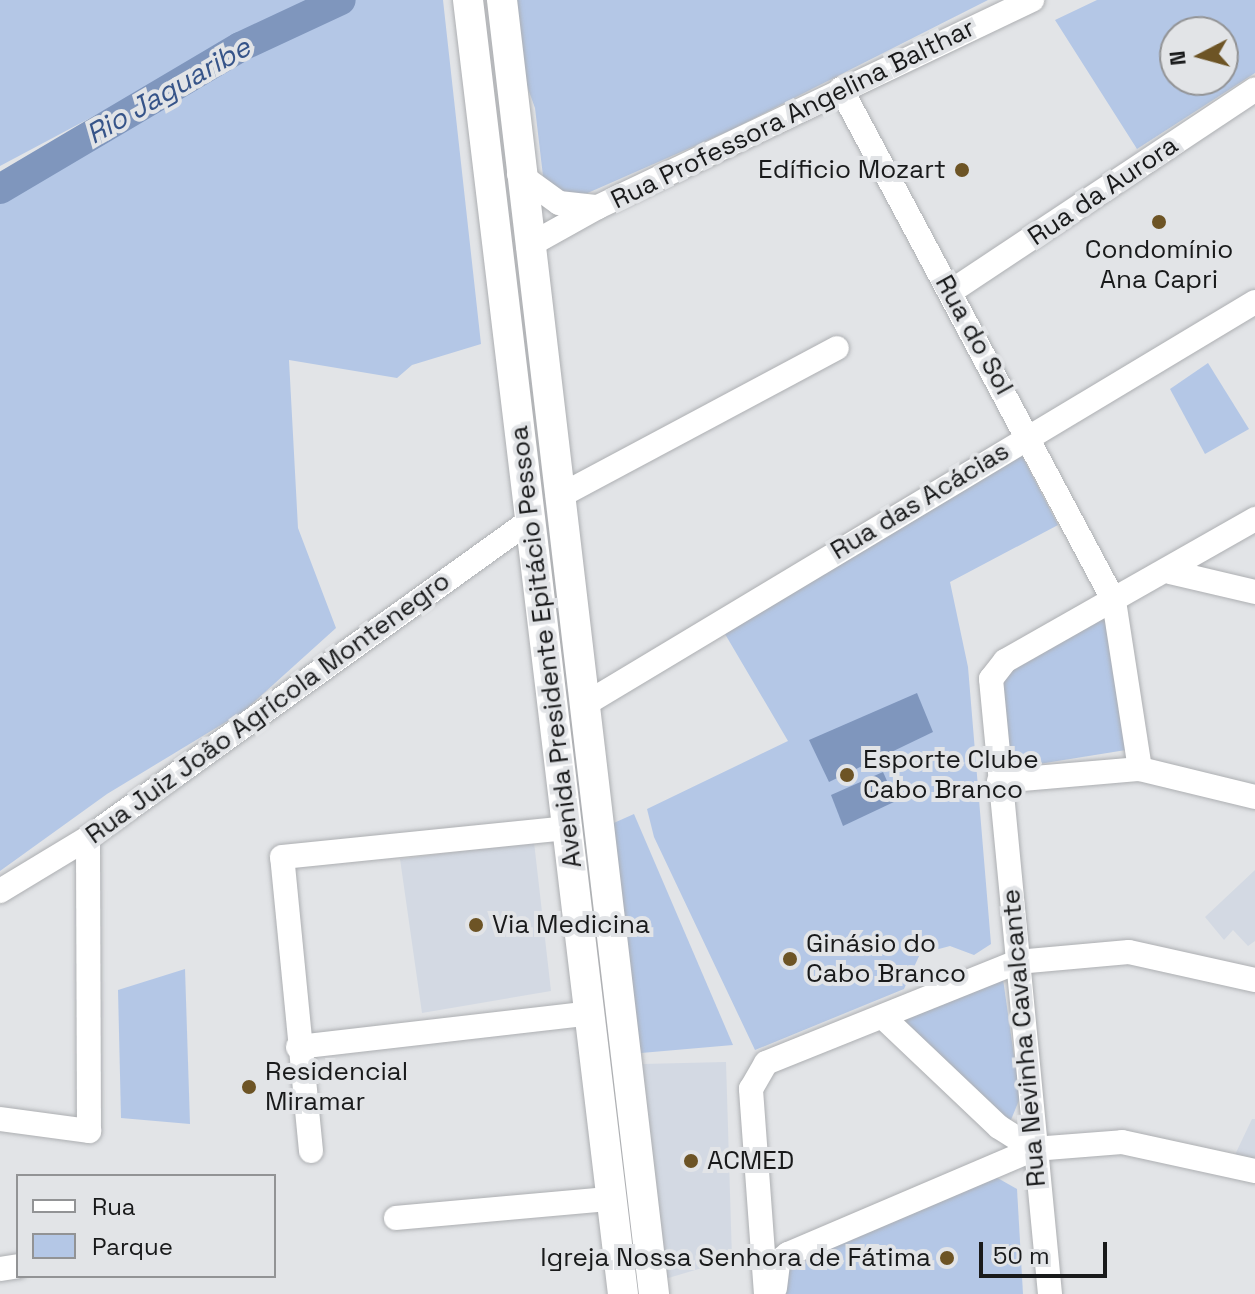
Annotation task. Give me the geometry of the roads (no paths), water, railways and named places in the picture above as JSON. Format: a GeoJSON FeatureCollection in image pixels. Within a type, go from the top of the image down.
{"type":"FeatureCollection","features":[{"type":"Feature","properties":{"kind":"main road","name":"Avenida Presidente Epitácio Pessoa"},"geometry":{"type":"LineString","coordinates":[[502,0],[519,174],[558,497],[587,703],[654,1294]]}},
{"type":"Feature","properties":{"kind":"main road","name":"Avenida Presidente Epitácio Pessoa"},"geometry":{"type":"LineString","coordinates":[[468,1],[623,1294]]}},
{"type":"Feature","properties":{"kind":"street","name":"Rua Professora Angelina Balthar"},"geometry":{"type":"LineString","coordinates":[[528,246],[598,207],[1032,0]]}},
{"type":"Feature","properties":{"kind":"street","name":"Rua do Sol"},"geometry":{"type":"LineString","coordinates":[[841,89],[1029,436],[1114,601],[1140,769]]}},
{"type":"Feature","properties":{"kind":"street","name":"Rua da Aurora"},"geometry":{"type":"LineString","coordinates":[[950,292],[1255,89]]}},
{"type":"Feature","properties":{"kind":"street"},"geometry":{"type":"LineString","coordinates":[[519,174],[559,203],[598,207]]}},
{"type":"Feature","properties":{"kind":"street","name":"Rua das Acácias"},"geometry":{"type":"LineString","coordinates":[[587,703],[1255,302]]}},
{"type":"Feature","properties":{"kind":"street"},"geometry":{"type":"LineString","coordinates":[[558,497],[837,348]]}},
{"type":"Feature","properties":{"kind":"street","name":"Rua Juiz João Agrícola Montenegro"},"geometry":{"type":"LineString","coordinates":[[0,891],[88,838],[532,519]]}},
{"type":"Feature","properties":{"kind":"street"},"geometry":{"type":"LineString","coordinates":[[1114,601],[1170,572],[1255,519]]}},
{"type":"Feature","properties":{"kind":"street"},"geometry":{"type":"LineString","coordinates":[[1170,572],[1255,592]]}},
{"type":"Feature","properties":{"kind":"street","name":"Rua Nevinha Cavalcante"},"geometry":{"type":"LineString","coordinates":[[1050,1294],[999,781],[993,672],[1114,601]]}},
{"type":"Feature","properties":{"kind":"street"},"geometry":{"type":"LineString","coordinates":[[999,781],[1140,769],[1255,797]]}},
{"type":"Feature","properties":{"kind":"street"},"geometry":{"type":"LineString","coordinates":[[311,1151],[298,1047],[282,857],[567,828]]}},
{"type":"Feature","properties":{"kind":"street"},"geometry":{"type":"LineString","coordinates":[[0,1119],[89,1131],[88,838]]}},
{"type":"Feature","properties":{"kind":"street"},"geometry":{"type":"LineString","coordinates":[[776,1294],[777,1251],[752,1103],[755,1077],[766,1063],[1017,962],[1129,952],[1255,980]]}},
{"type":"Feature","properties":{"kind":"street"},"geometry":{"type":"LineString","coordinates":[[298,1047],[591,1013]]}},
{"type":"Feature","properties":{"kind":"street"},"geometry":{"type":"LineString","coordinates":[[884,1018],[999,1127],[1034,1149]]}},
{"type":"Feature","properties":{"kind":"street"},"geometry":{"type":"LineString","coordinates":[[777,1251],[1034,1149],[1122,1142],[1255,1171]]}},
{"type":"Feature","properties":{"kind":"street"},"geometry":{"type":"LineString","coordinates":[[396,1218],[610,1199]]}},
{"type":"Feature","properties":{"kind":"street"},"geometry":{"type":"LineString","coordinates":[[766,1294],[777,1251]]}},
{"type":"Feature","properties":{"kind":"waterway","name":"Rio Jaguaribe"},"geometry":{"type":"LineString","coordinates":[[0,189],[240,47],[341,0]]}},
{"type":"Feature","properties":{"kind":"place","name":"Edíficio Mozart"},"geometry":{"type":"Point","coordinates":[962,170]}},
{"type":"Feature","properties":{"kind":"place","name":"Condomínio Ana Capri"},"geometry":{"type":"Point","coordinates":[1159,222]}},
{"type":"Feature","properties":{"kind":"place","name":"Esporte Clube Cabo Branco"},"geometry":{"type":"Point","coordinates":[847,775]}},
{"type":"Feature","properties":{"kind":"place","name":"Via Medicina"},"geometry":{"type":"Point","coordinates":[476,925]}},
{"type":"Feature","properties":{"kind":"place","name":"Ginásio do Cabo Branco"},"geometry":{"type":"Point","coordinates":[790,959]}},
{"type":"Feature","properties":{"kind":"place","name":"Residencial Miramar"},"geometry":{"type":"Point","coordinates":[249,1087]}},
{"type":"Feature","properties":{"kind":"place","name":"ACMED"},"geometry":{"type":"Point","coordinates":[691,1161]}},
{"type":"Feature","properties":{"kind":"place","name":"Igreja Nossa Senhora de Fátima"},"geometry":{"type":"Point","coordinates":[947,1258]}}]}
